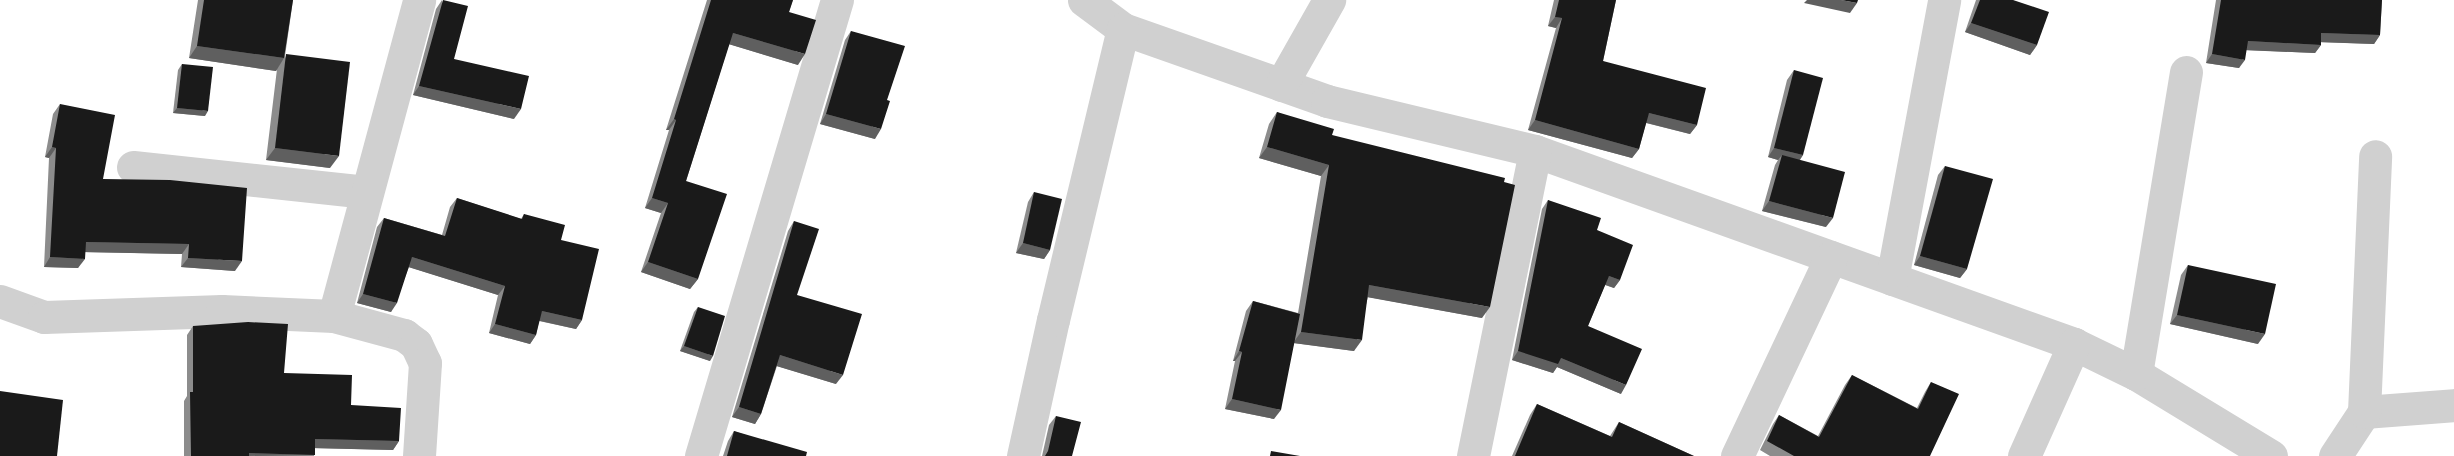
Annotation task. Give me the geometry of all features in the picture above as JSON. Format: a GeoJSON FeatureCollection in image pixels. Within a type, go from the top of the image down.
{"type":"FeatureCollection","features":[{"type":"Feature","properties":{"kind":"street"},"geometry":{"type":"LineString","coordinates":[[334,316],[419,0]]}},
{"type":"Feature","properties":{"kind":"street"},"geometry":{"type":"LineString","coordinates":[[701,456],[837,0]]}},
{"type":"Feature","properties":{"kind":"street"},"geometry":{"type":"LineString","coordinates":[[1084,0],[1123,29],[1327,101],[1535,151],[2074,344],[2136,374],[2271,456]]}},
{"type":"Feature","properties":{"kind":"street"},"geometry":{"type":"LineString","coordinates":[[1281,85],[1329,0]]}},
{"type":"Feature","properties":{"kind":"street"},"geometry":{"type":"LineString","coordinates":[[1892,279],[1944,0]]}},
{"type":"Feature","properties":{"kind":"street"},"geometry":{"type":"LineString","coordinates":[[1023,456],[1053,320],[1123,29]]}},
{"type":"Feature","properties":{"kind":"street"},"geometry":{"type":"LineString","coordinates":[[2136,374],[2186,72]]}},
{"type":"Feature","properties":{"kind":"street"},"geometry":{"type":"LineString","coordinates":[[1473,456],[1535,151]]}},
{"type":"Feature","properties":{"kind":"street"},"geometry":{"type":"LineString","coordinates":[[2336,456],[2364,412],[2375,156]]}},
{"type":"Feature","properties":{"kind":"street"},"geometry":{"type":"LineString","coordinates":[[133,168],[367,192]]}},
{"type":"Feature","properties":{"kind":"street"},"geometry":{"type":"LineString","coordinates":[[1737,456],[1831,257]]}},
{"type":"Feature","properties":{"kind":"street"},"geometry":{"type":"LineString","coordinates":[[0,300],[44,317],[222,310],[334,316],[404,334],[416,344],[425,363],[419,456]]}},
{"type":"Feature","properties":{"kind":"street"},"geometry":{"type":"LineString","coordinates":[[2024,456],[2074,344]]}},
{"type":"Feature","properties":{"kind":"street"},"geometry":{"type":"LineString","coordinates":[[2364,412],[2454,405]]}},
{"type":"Feature","properties":{"kind":"building"},"geometry":{"type":"Polygon","coordinates":[[[204,0],[293,0],[284,58],[197,46],[204,0]]]}},
{"type":"Feature","properties":{"kind":"building"},"geometry":{"type":"Polygon","coordinates":[[[443,0],[468,6],[454,59],[529,76],[521,109],[419,86],[443,0]]]}},
{"type":"Feature","properties":{"kind":"building"},"geometry":{"type":"Polygon","coordinates":[[[711,0],[793,0],[789,12],[816,20],[805,54],[733,33],[686,181],[727,194],[698,279],[648,262],[668,203],[652,198],[711,0]]]}},
{"type":"Feature","properties":{"kind":"building"},"geometry":{"type":"Polygon","coordinates":[[[1559,0],[1616,0],[1603,61],[1706,88],[1697,125],[1649,113],[1639,149],[1535,120],[1562,18],[1555,17],[1559,0]]]}},
{"type":"Feature","properties":{"kind":"building"},"geometry":{"type":"Polygon","coordinates":[[[1841,0],[1858,0],[1857,3],[1841,0]]]}},
{"type":"Feature","properties":{"kind":"building"},"geometry":{"type":"Polygon","coordinates":[[[1980,0],[2013,0],[2049,12],[2037,45],[1971,23],[1980,0]]]}},
{"type":"Feature","properties":{"kind":"building"},"geometry":{"type":"Polygon","coordinates":[[[2221,0],[2382,0],[2380,35],[2321,33],[2321,45],[2248,41],[2245,60],[2212,54],[2221,0]]]}},
{"type":"Feature","properties":{"kind":"building"},"geometry":{"type":"Polygon","coordinates":[[[851,31],[905,46],[887,100],[890,101],[881,129],[826,114],[851,31]]]}},
{"type":"Feature","properties":{"kind":"building"},"geometry":{"type":"Polygon","coordinates":[[[286,54],[350,62],[339,156],[275,148],[286,54]]]}},
{"type":"Feature","properties":{"kind":"building"},"geometry":{"type":"Polygon","coordinates":[[[182,64],[213,67],[208,111],[177,108],[182,64]]]}},
{"type":"Feature","properties":{"kind":"building"},"geometry":{"type":"Polygon","coordinates":[[[1794,70],[1823,78],[1803,155],[1774,148],[1794,70]]]}},
{"type":"Feature","properties":{"kind":"building"},"geometry":{"type":"Polygon","coordinates":[[[60,104],[115,115],[103,179],[170,180],[247,188],[242,261],[188,258],[189,244],[86,242],[85,259],[50,257],[56,148],[52,147],[60,104]]]}},
{"type":"Feature","properties":{"kind":"building"},"geometry":{"type":"Polygon","coordinates":[[[1277,112],[1334,129],[1332,135],[1505,178],[1504,182],[1515,185],[1490,307],[1369,285],[1362,340],[1301,332],[1329,165],[1267,147],[1277,112]]]}},
{"type":"Feature","properties":{"kind":"building"},"geometry":{"type":"Polygon","coordinates":[[[1782,155],[1845,172],[1833,218],[1769,201],[1782,155]]]}},
{"type":"Feature","properties":{"kind":"building"},"geometry":{"type":"Polygon","coordinates":[[[1945,166],[1993,179],[1967,269],[1920,256],[1945,166]]]}},
{"type":"Feature","properties":{"kind":"building"},"geometry":{"type":"Polygon","coordinates":[[[1034,192],[1062,199],[1050,250],[1023,243],[1034,192]]]}},
{"type":"Feature","properties":{"kind":"building"},"geometry":{"type":"Polygon","coordinates":[[[457,198],[522,219],[524,214],[565,225],[561,240],[599,249],[582,320],[542,311],[536,335],[495,324],[505,286],[412,257],[397,303],[363,294],[384,218],[445,236],[457,198]]]}},
{"type":"Feature","properties":{"kind":"building"},"geometry":{"type":"Polygon","coordinates":[[[1548,200],[1601,218],[1597,230],[1633,245],[1620,280],[1609,276],[1588,326],[1642,349],[1626,385],[1561,358],[1558,364],[1518,351],[1548,200]]]}},
{"type":"Feature","properties":{"kind":"building"},"geometry":{"type":"Polygon","coordinates":[[[794,221],[819,229],[797,295],[862,314],[843,375],[780,355],[761,414],[739,407],[794,221]]]}},
{"type":"Feature","properties":{"kind":"building"},"geometry":{"type":"Polygon","coordinates":[[[2188,265],[2276,284],[2265,334],[2177,315],[2188,265]]]}},
{"type":"Feature","properties":{"kind":"building"},"geometry":{"type":"Polygon","coordinates":[[[1253,301],[1300,314],[1281,410],[1232,399],[1242,352],[1239,351],[1253,301]]]}},
{"type":"Feature","properties":{"kind":"building"},"geometry":{"type":"Polygon","coordinates":[[[698,307],[725,316],[713,356],[684,346],[698,307]]]}},
{"type":"Feature","properties":{"kind":"building"},"geometry":{"type":"Polygon","coordinates":[[[248,322],[288,324],[284,373],[352,375],[351,405],[401,408],[399,441],[315,439],[315,455],[249,453],[249,456],[191,456],[190,392],[193,392],[193,326],[248,322]]]}},
{"type":"Feature","properties":{"kind":"building"},"geometry":{"type":"Polygon","coordinates":[[[1852,375],[1918,409],[1931,382],[1959,394],[1930,456],[1794,456],[1767,441],[1779,415],[1819,437],[1852,375]]]}},
{"type":"Feature","properties":{"kind":"building"},"geometry":{"type":"Polygon","coordinates":[[[0,391],[63,400],[57,456],[0,456],[0,391]]]}},
{"type":"Feature","properties":{"kind":"building"},"geometry":{"type":"Polygon","coordinates":[[[1537,404],[1612,437],[1619,422],[1694,456],[1515,456],[1537,404]]]}},
{"type":"Feature","properties":{"kind":"building"},"geometry":{"type":"Polygon","coordinates":[[[1056,416],[1081,422],[1072,456],[1045,456],[1056,416]]]}},
{"type":"Feature","properties":{"kind":"building"},"geometry":{"type":"Polygon","coordinates":[[[734,431],[807,452],[806,456],[727,456],[734,431]]]}},
{"type":"Feature","properties":{"kind":"building"},"geometry":{"type":"Polygon","coordinates":[[[1271,451],[1300,456],[1270,456],[1271,451]]]}}]}
